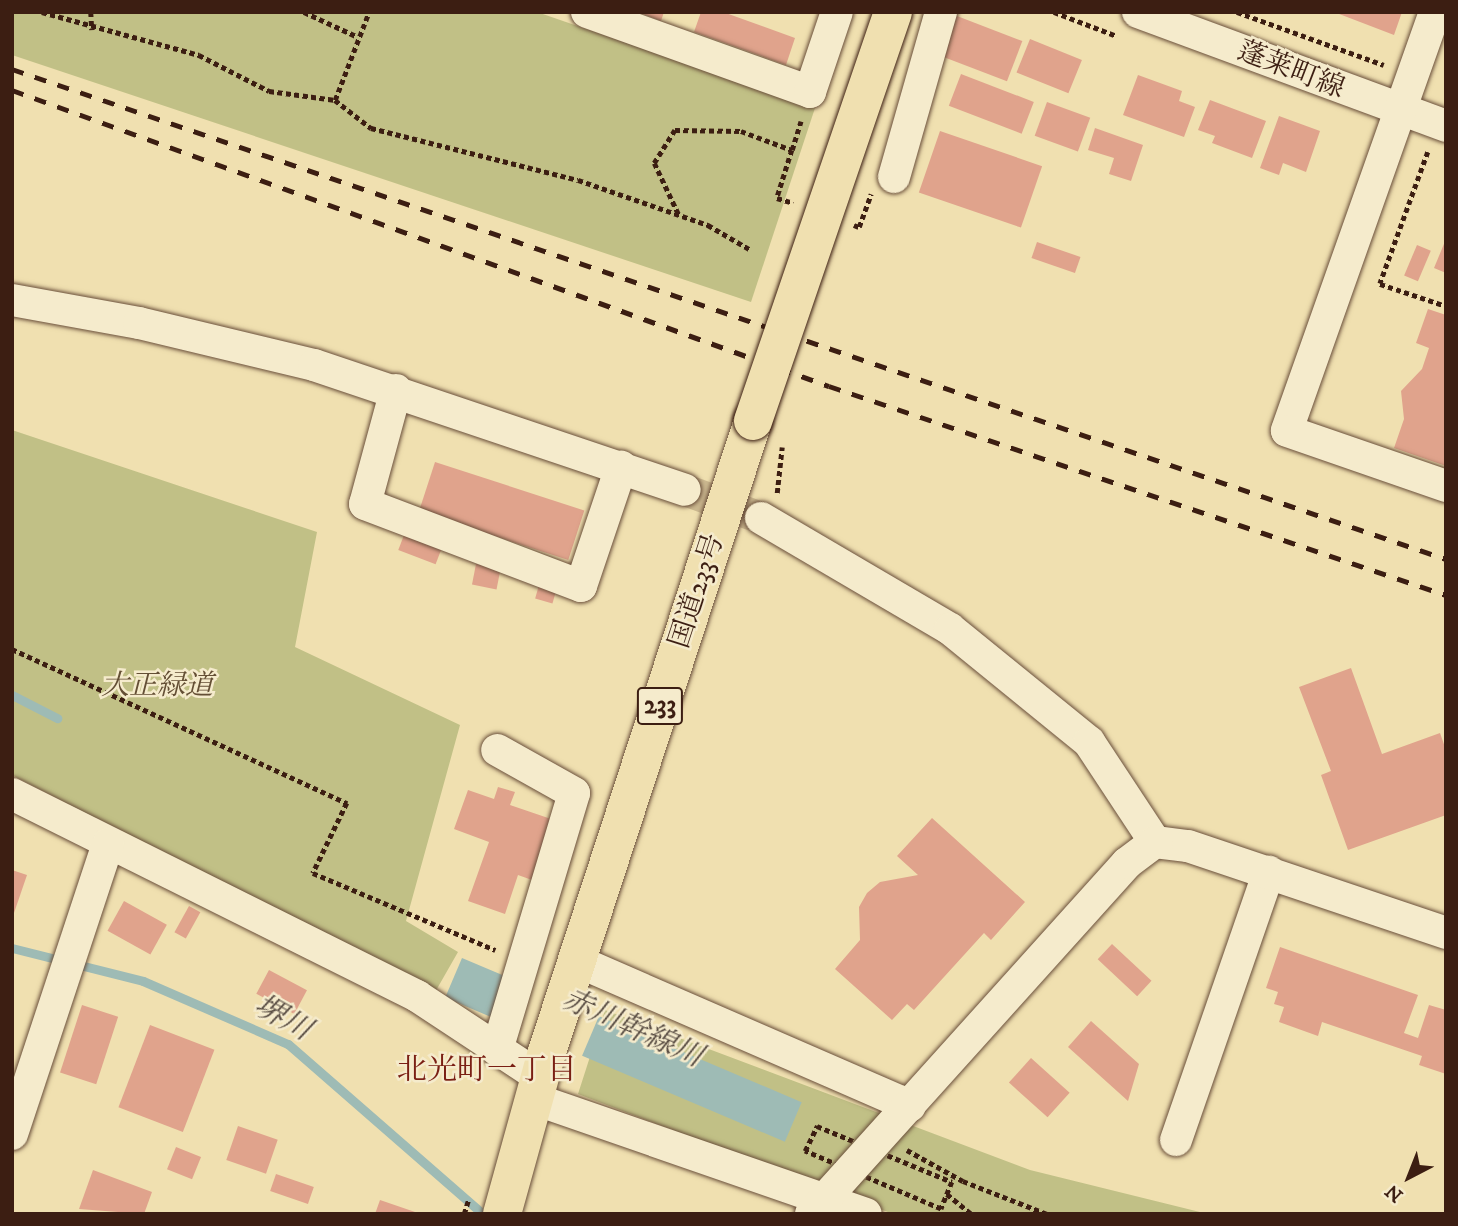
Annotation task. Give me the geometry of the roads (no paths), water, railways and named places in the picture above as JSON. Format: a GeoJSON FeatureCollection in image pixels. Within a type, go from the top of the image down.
{"type":"FeatureCollection","features":[{"type":"Feature","properties":{"kind":"highway","name":"国道233号"},"geometry":{"type":"LineString","coordinates":[[503,1210],[540,1076],[573,976],[768,429],[893,12]]}},
{"type":"Feature","properties":{"kind":"street"},"geometry":{"type":"LineString","coordinates":[[587,12],[810,92],[837,12]]}},
{"type":"Feature","properties":{"kind":"street"},"geometry":{"type":"LineString","coordinates":[[885,179],[941,12]]}},
{"type":"Feature","properties":{"kind":"street","name":"蓬莱町線"},"geometry":{"type":"LineString","coordinates":[[1138,12],[1170,18],[1400,111],[1441,140]]}},
{"type":"Feature","properties":{"kind":"street"},"geometry":{"type":"LineString","coordinates":[[1434,12],[1414,76],[1287,431],[1446,486]]}},
{"type":"Feature","properties":{"kind":"street"},"geometry":{"type":"LineString","coordinates":[[12,300],[152,326],[396,390],[685,490]]}},
{"type":"Feature","properties":{"kind":"street"},"geometry":{"type":"LineString","coordinates":[[396,390],[365,504],[580,586],[621,467]]}},
{"type":"Feature","properties":{"kind":"street"},"geometry":{"type":"LineString","coordinates":[[768,511],[950,629],[1089,742],[1155,842],[1269,872],[1446,933]]}},
{"type":"Feature","properties":{"kind":"street"},"geometry":{"type":"LineString","coordinates":[[497,750],[574,793],[500,1042]]}},
{"type":"Feature","properties":{"kind":"street"},"geometry":{"type":"LineString","coordinates":[[12,794],[417,996],[500,1042],[540,1076],[819,1206],[866,1214]]}},
{"type":"Feature","properties":{"kind":"street"},"geometry":{"type":"LineString","coordinates":[[819,1206],[1127,863],[1155,842]]}},
{"type":"Feature","properties":{"kind":"street"},"geometry":{"type":"LineString","coordinates":[[12,1134],[71,943],[108,843]]}},
{"type":"Feature","properties":{"kind":"street"},"geometry":{"type":"LineString","coordinates":[[1176,1140],[1269,872]]}},
{"type":"Feature","properties":{"kind":"street"},"geometry":{"type":"LineString","coordinates":[[573,976],[909,1106]]}},
{"type":"Feature","properties":{"kind":"water"},"geometry":{"type":"Polygon","coordinates":[[[462,958],[802,1102],[785,1142],[445,998],[462,958]]]}},
{"type":"Feature","properties":{"kind":"waterway"},"geometry":{"type":"LineString","coordinates":[[12,695],[57,718]]}},
{"type":"Feature","properties":{"kind":"waterway","name":"堺川"},"geometry":{"type":"LineString","coordinates":[[12,948],[143,981],[288,1044],[483,1214]]}},
{"type":"Feature","properties":{"kind":"tunnel"},"geometry":{"type":"LineString","coordinates":[[685,490],[761,518]]}},
{"type":"Feature","properties":{"kind":"railway"},"geometry":{"type":"LineString","coordinates":[[12,69],[1446,559]]}},
{"type":"Feature","properties":{"kind":"railway"},"geometry":{"type":"LineString","coordinates":[[12,90],[829,386],[1446,595]]}},
{"type":"Feature","properties":{"kind":"district","name":"北光町一丁目"},"geometry":{"type":"Point","coordinates":[487,1071]}},
{"type":"Feature","properties":{"kind":"park label","name":"大正緑道"},"geometry":{"type":"Point","coordinates":[157,686]}},
{"type":"Feature","properties":{"kind":"water label","name":"赤川幹線川"},"geometry":{"type":"Point","coordinates":[632,1029]}}]}
